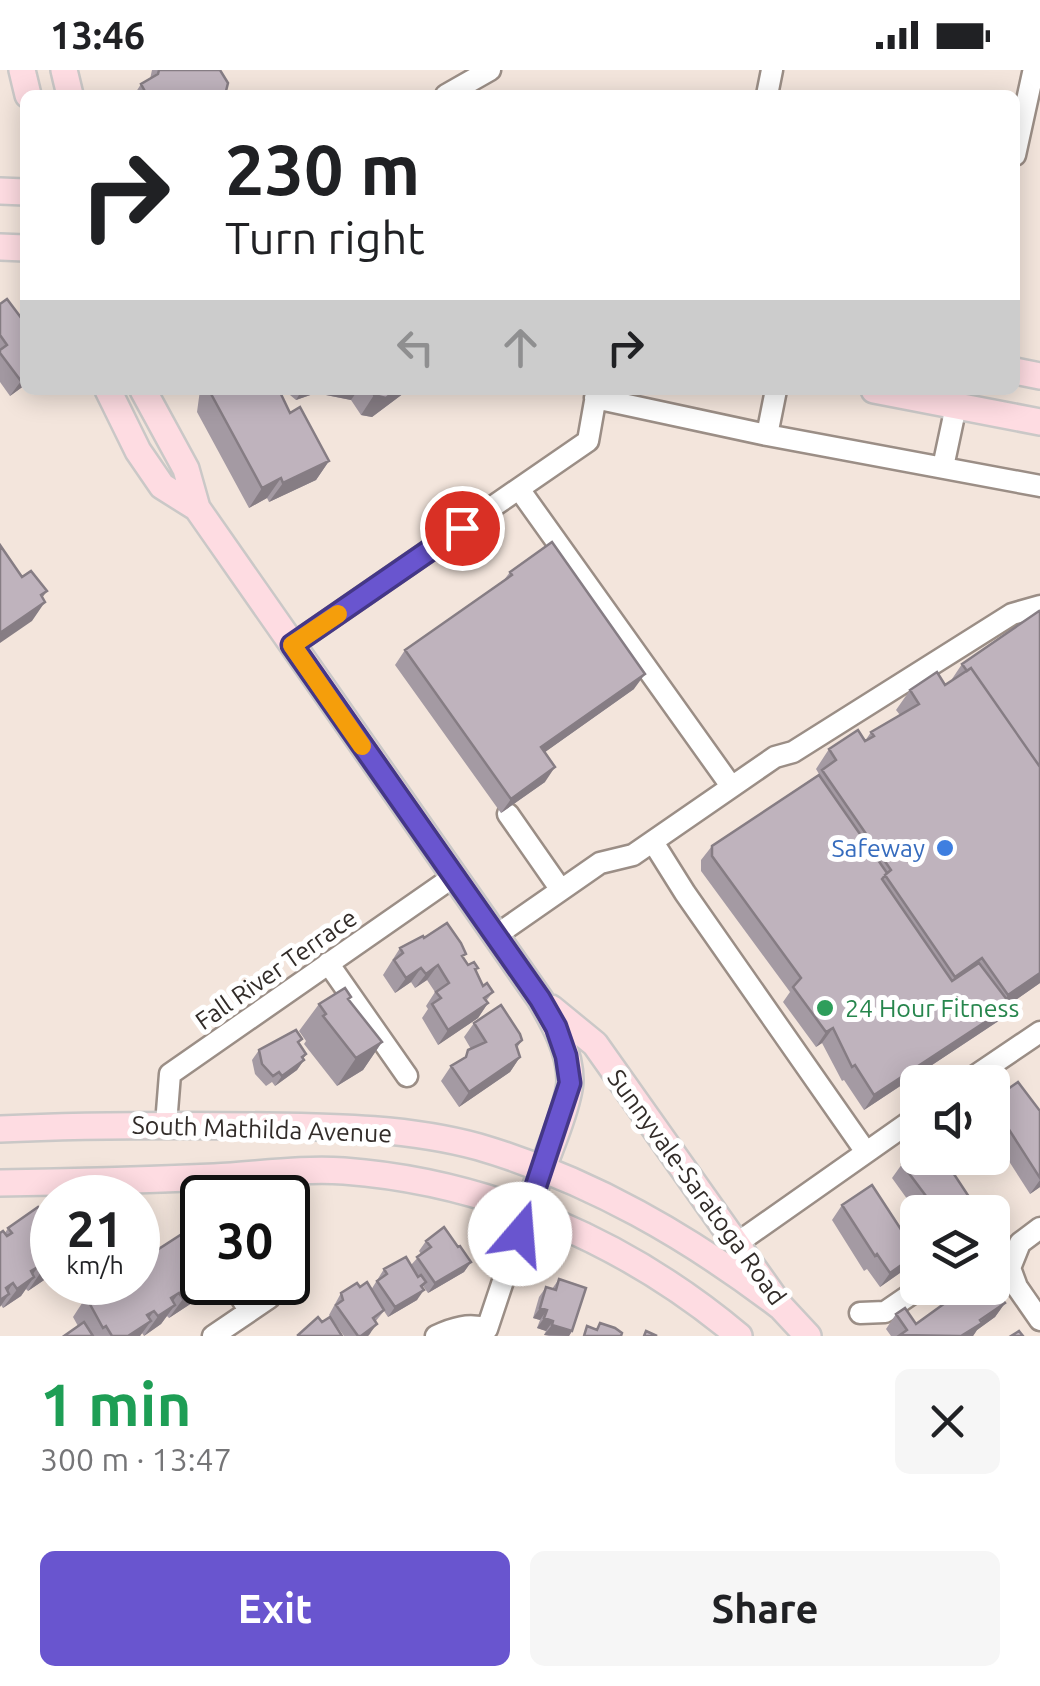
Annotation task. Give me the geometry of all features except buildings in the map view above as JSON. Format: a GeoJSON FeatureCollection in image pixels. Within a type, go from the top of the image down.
{"type":"FeatureCollection","features":[{"type":"Feature","properties":{"kind":"main road","name":"Sunnyvale-Saratoga Road"},"geometry":{"type":"LineString","coordinates":[[110,395],[138,451],[162,486],[196,508]]}},
{"type":"Feature","properties":{"kind":"main road","name":"Sunnyvale-Saratoga Road"},"geometry":{"type":"LineString","coordinates":[[146,395],[186,469],[196,508],[556,1027],[570,1083],[527,1210]]}},
{"type":"Feature","properties":{"kind":"main road"},"geometry":{"type":"LineString","coordinates":[[900,395],[1040,422]]}},
{"type":"Feature","properties":{"kind":"main road","name":"Sunnyvale-Saratoga Road"},"geometry":{"type":"LineString","coordinates":[[540,999],[595,1044],[781,1306],[808,1336]]}},
{"type":"Feature","properties":{"kind":"main road","name":"South Mathilda Avenue"},"geometry":{"type":"LineString","coordinates":[[0,1129],[166,1124],[370,1128],[475,1146],[541,1167],[657,1222],[722,1262],[781,1306]]}},
{"type":"Feature","properties":{"kind":"main road","name":"South Mathilda Avenue"},"geometry":{"type":"LineString","coordinates":[[310,1176],[341,1170],[425,1181],[527,1210]]}},
{"type":"Feature","properties":{"kind":"main road","name":"South Mathilda Avenue"},"geometry":{"type":"LineString","coordinates":[[0,1183],[180,1185]]}},
{"type":"Feature","properties":{"kind":"main road"},"geometry":{"type":"LineString","coordinates":[[527,1210],[644,1268],[739,1336]]}},
{"type":"Feature","properties":{"kind":"street"},"geometry":{"type":"LineString","coordinates":[[455,90],[490,70]]}},
{"type":"Feature","properties":{"kind":"street"},"geometry":{"type":"LineString","coordinates":[[1020,129],[1031,72]]}},
{"type":"Feature","properties":{"kind":"street"},"geometry":{"type":"LineString","coordinates":[[292,645],[588,441],[596,395]]}},
{"type":"Feature","properties":{"kind":"street"},"geometry":{"type":"LineString","coordinates":[[600,395],[767,436],[1040,486]]}},
{"type":"Feature","properties":{"kind":"street"},"geometry":{"type":"LineString","coordinates":[[767,436],[775,395]]}},
{"type":"Feature","properties":{"kind":"street"},"geometry":{"type":"LineString","coordinates":[[943,467],[956,406]]}},
{"type":"Feature","properties":{"kind":"street"},"geometry":{"type":"LineString","coordinates":[[518,490],[731,786]]}},
{"type":"Feature","properties":{"kind":"street"},"geometry":{"type":"LineString","coordinates":[[495,936],[600,863],[633,855],[775,757],[793,752],[1012,614],[1040,606]]}},
{"type":"Feature","properties":{"kind":"street"},"geometry":{"type":"LineString","coordinates":[[508,814],[561,890]]}},
{"type":"Feature","properties":{"kind":"street"},"geometry":{"type":"LineString","coordinates":[[653,842],[866,1152]]}},
{"type":"Feature","properties":{"kind":"street","name":"Fall River Terrace"},"geometry":{"type":"LineString","coordinates":[[166,1124],[170,1074],[453,876]]}},
{"type":"Feature","properties":{"kind":"street"},"geometry":{"type":"LineString","coordinates":[[328,962],[408,1076]]}},
{"type":"Feature","properties":{"kind":"street"},"geometry":{"type":"LineString","coordinates":[[991,1065],[1040,1032]]}},
{"type":"Feature","properties":{"kind":"street"},"geometry":{"type":"LineString","coordinates":[[736,1244],[900,1128]]}},
{"type":"Feature","properties":{"kind":"street"},"geometry":{"type":"LineString","coordinates":[[436,1336],[474,1325],[489,1332],[527,1210]]}},
{"type":"Feature","properties":{"kind":"street"},"geometry":{"type":"LineString","coordinates":[[1010,1252],[1040,1228]]}},
{"type":"Feature","properties":{"kind":"street"},"geometry":{"type":"LineString","coordinates":[[1010,1274],[1040,1320]]}},
{"type":"Feature","properties":{"kind":"street"},"geometry":{"type":"LineString","coordinates":[[860,1312],[885,1312],[900,1302]]}},
{"type":"Feature","properties":{"kind":"street"},"geometry":{"type":"LineString","coordinates":[[245,1305],[249,1311]]}},
{"type":"Feature","properties":{"kind":"street"},"geometry":{"type":"LineString","coordinates":[[213,1336],[257,1305]]}},
{"type":"Feature","properties":{"kind":"slow traffic"},"geometry":{"type":"LineString","coordinates":[[338,614],[292,645],[362,746]]}},
{"type":"Feature","properties":{"kind":"place","name":"Safeway"},"geometry":{"type":"Point","coordinates":[945,848]}},
{"type":"Feature","properties":{"kind":"place","name":"24 Hour Fitness"},"geometry":{"type":"Point","coordinates":[825,1008]}},
{"type":"Feature","properties":{"kind":"route"},"geometry":{"type":"LineString","coordinates":[[462,528],[292,645],[556,1027],[570,1083],[520,1234]]}}]}
